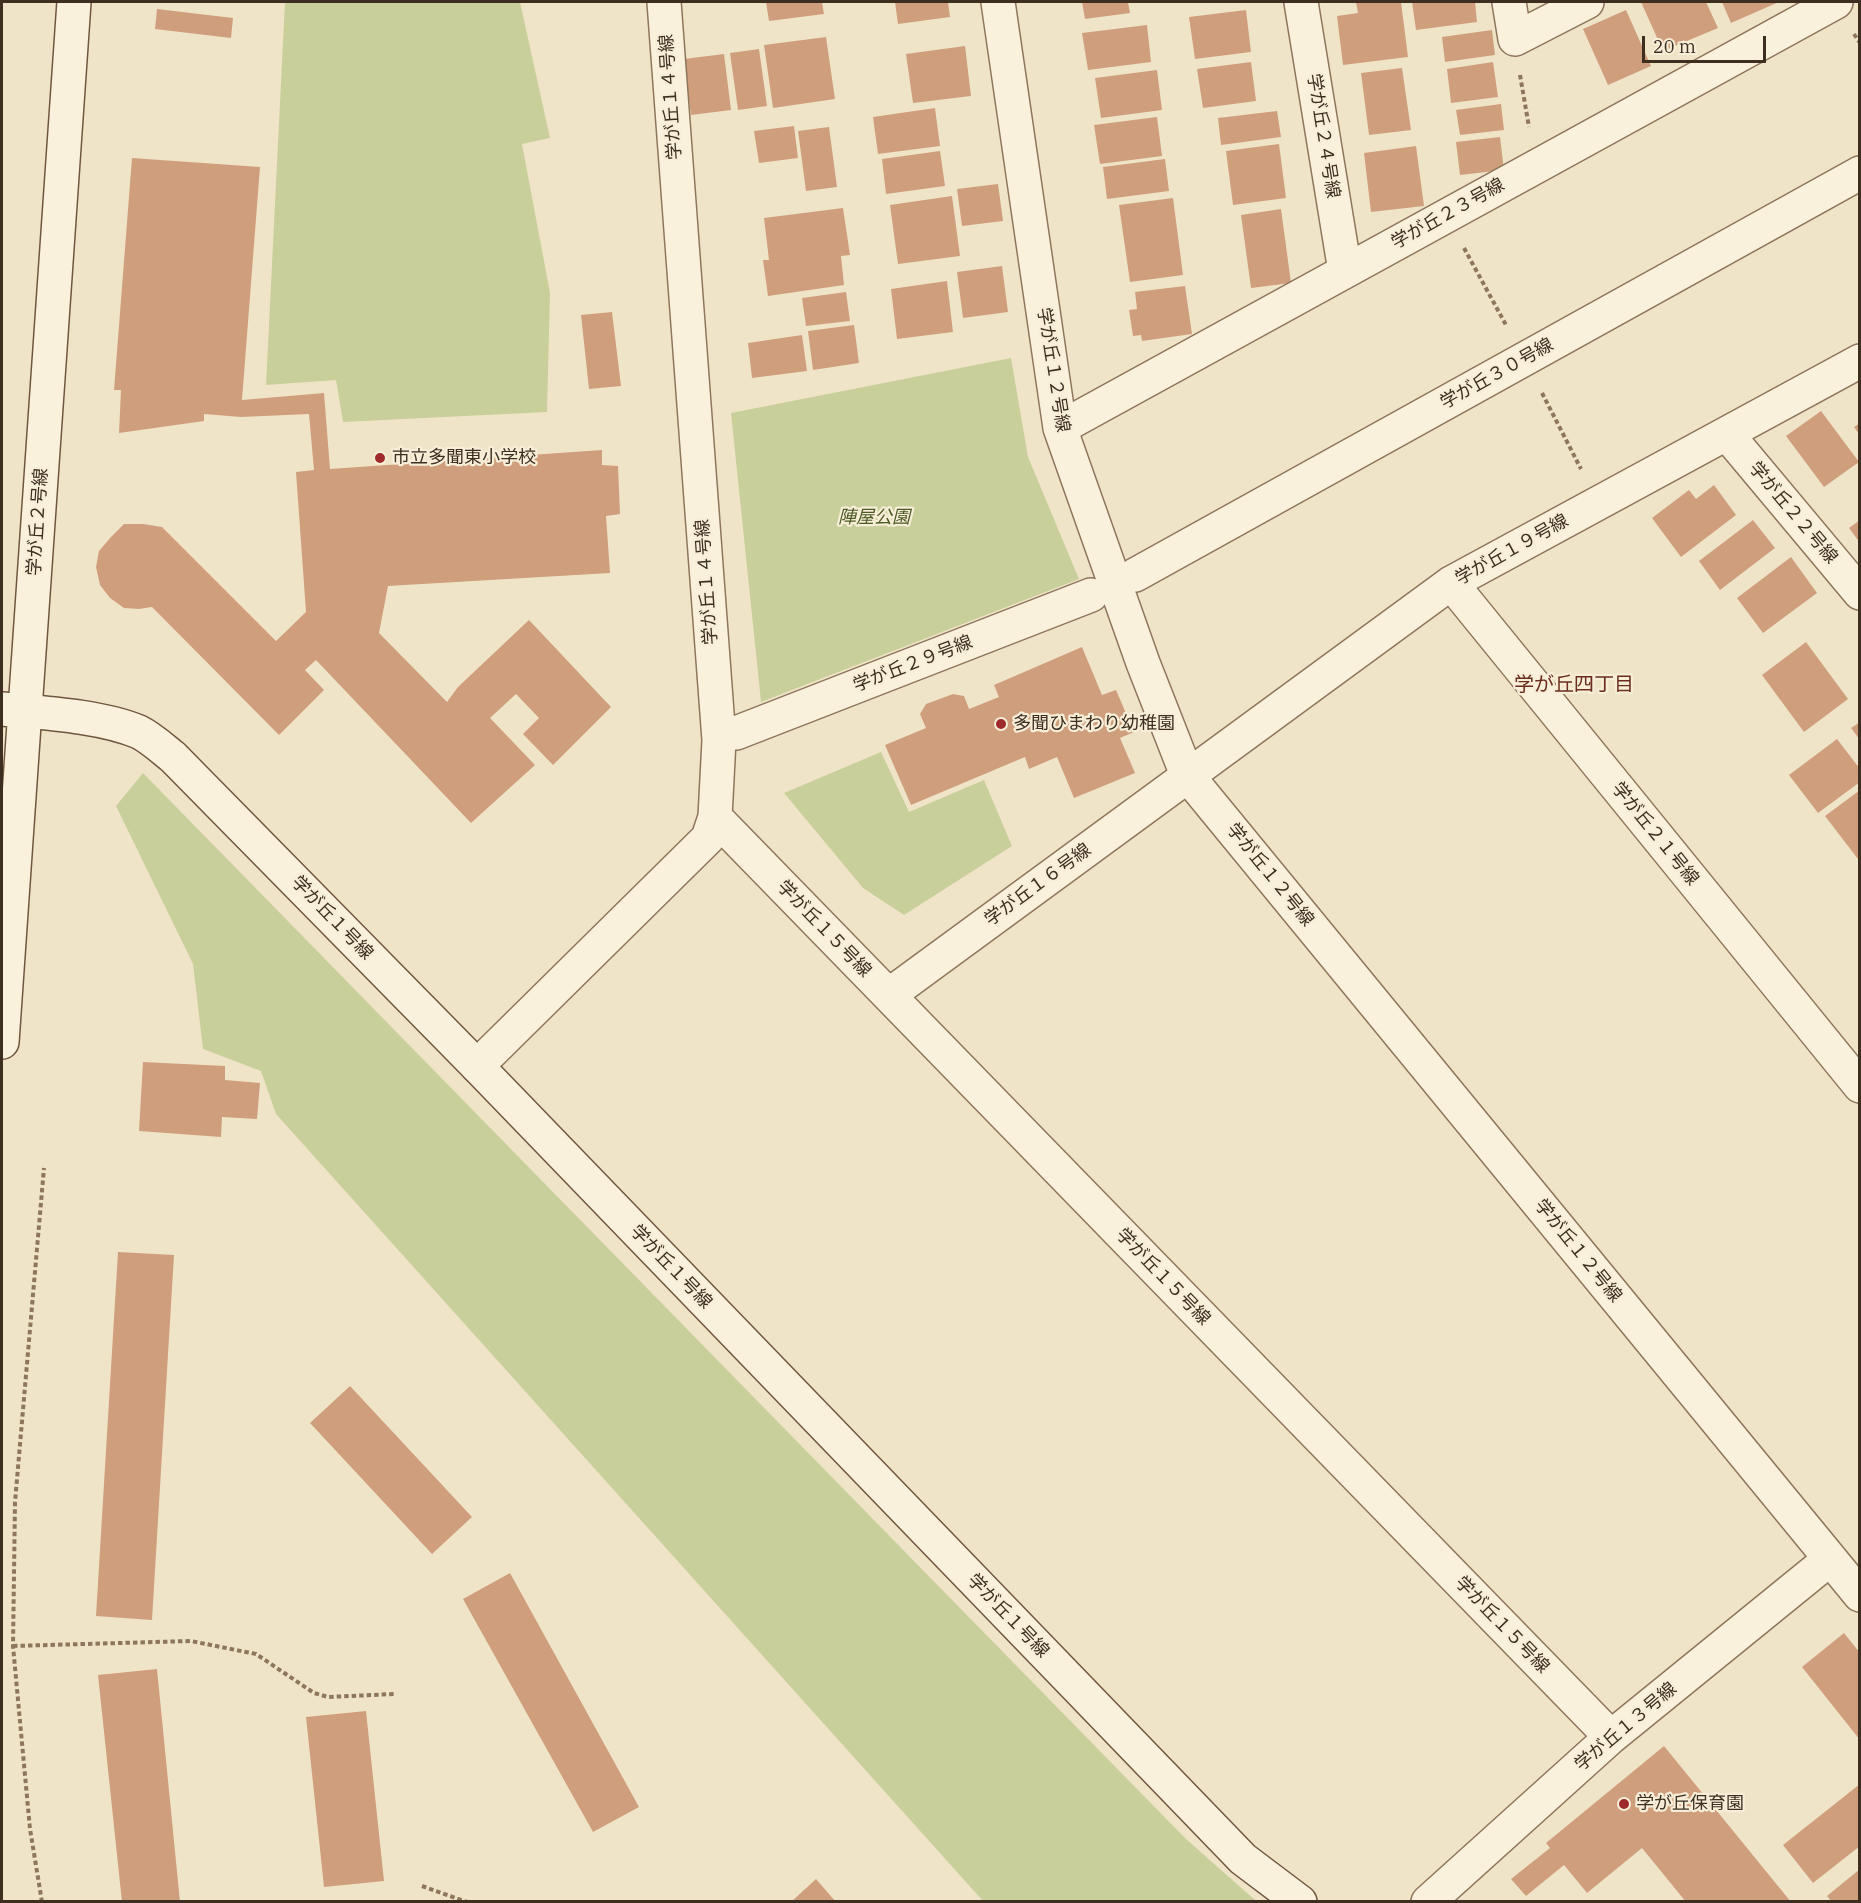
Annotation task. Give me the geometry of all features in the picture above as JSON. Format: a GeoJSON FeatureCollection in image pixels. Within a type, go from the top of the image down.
{"type":"FeatureCollection","features":[{"type":"Feature","properties":{"kind":"street","name":"学が丘２号線"},"geometry":{"type":"LineString","coordinates":[[2,1042],[13,710],[74,2]]}},
{"type":"Feature","properties":{"kind":"street","name":"学が丘１４号線"},"geometry":{"type":"LineString","coordinates":[[477,1066],[708,838],[715,817],[719,740],[664,2]]}},
{"type":"Feature","properties":{"kind":"street","name":"学が丘１２号線"},"geometry":{"type":"LineString","coordinates":[[998,2],[1060,428],[1143,663],[1187,775],[1860,1595]]}},
{"type":"Feature","properties":{"kind":"street","name":"学が丘２４号線"},"geometry":{"type":"LineString","coordinates":[[1301,2],[1345,271]]}},
{"type":"Feature","properties":{"kind":"street"},"geometry":{"type":"LineString","coordinates":[[1509,2],[1515,39],[1587,2]]}},
{"type":"Feature","properties":{"kind":"street","name":"学が丘２３号線"},"geometry":{"type":"LineString","coordinates":[[1060,428],[1836,2]]}},
{"type":"Feature","properties":{"kind":"street","name":"学が丘３０号線"},"geometry":{"type":"LineString","coordinates":[[1136,575],[1860,173]]}},
{"type":"Feature","properties":{"kind":"street","name":"学が丘１９号線"},"geometry":{"type":"LineString","coordinates":[[1187,775],[1451,583],[1860,361]]}},
{"type":"Feature","properties":{"kind":"street","name":"学が丘２２号線"},"geometry":{"type":"LineString","coordinates":[[1727,434],[1860,593]]}},
{"type":"Feature","properties":{"kind":"street","name":"学が丘２１号線"},"geometry":{"type":"LineString","coordinates":[[1451,583],[1860,1086]]}},
{"type":"Feature","properties":{"kind":"street","name":"学が丘２９号線"},"geometry":{"type":"LineString","coordinates":[[736,733],[1091,596]]}},
{"type":"Feature","properties":{"kind":"street","name":"学が丘１号線"},"geometry":{"type":"LineString","coordinates":[[13,710],[120,725],[142,733],[173,757],[477,1066],[1243,1859],[1300,1902]]}},
{"type":"Feature","properties":{"kind":"street","name":"学が丘１６号線"},"geometry":{"type":"LineString","coordinates":[[890,995],[1187,775]]}},
{"type":"Feature","properties":{"kind":"street","name":"学が丘１５号線"},"geometry":{"type":"LineString","coordinates":[[715,817],[1611,1737]]}},
{"type":"Feature","properties":{"kind":"street","name":"学が丘１３号線"},"geometry":{"type":"LineString","coordinates":[[1428,1902],[1611,1737],[1830,1558]]}},
{"type":"Feature","properties":{"kind":"path"},"geometry":{"type":"LineString","coordinates":[[1515,39],[1535,166]]}},
{"type":"Feature","properties":{"kind":"path"},"geometry":{"type":"LineString","coordinates":[[42,1902],[30,1829],[13,1646],[15,1502],[44,1168]]}},
{"type":"Feature","properties":{"kind":"path"},"geometry":{"type":"LineString","coordinates":[[13,1646],[191,1641],[256,1654],[314,1693],[328,1697],[394,1695]]}},
{"type":"Feature","properties":{"kind":"path"},"geometry":{"type":"LineString","coordinates":[[422,1886],[467,1902]]}},
{"type":"Feature","properties":{"kind":"green space"},"geometry":{"type":"Polygon","coordinates":[[[285,2],[520,2],[550,138],[522,144],[550,293],[547,412],[343,422],[336,380],[266,385],[285,2]]]}},
{"type":"Feature","properties":{"kind":"green space","name":"陣屋公園"},"geometry":{"type":"Polygon","coordinates":[[[1011,358],[1028,457],[1079,579],[761,702],[731,413],[1011,358]]]}},
{"type":"Feature","properties":{"kind":"green space"},"geometry":{"type":"Polygon","coordinates":[[[881,752],[909,812],[984,780],[1012,846],[904,915],[863,888],[784,793],[881,752]]]}},
{"type":"Feature","properties":{"kind":"green space"},"geometry":{"type":"Polygon","coordinates":[[[143,773],[1185,1838],[1256,1901],[983,1901],[276,1114],[261,1071],[203,1049],[193,964],[116,806],[143,773]]]}},
{"type":"Feature","properties":{"kind":"building"},"geometry":{"type":"Polygon","coordinates":[[[766,2],[822,2],[824,14],[769,21],[766,2]]]}},
{"type":"Feature","properties":{"kind":"building"},"geometry":{"type":"Polygon","coordinates":[[[895,2],[948,2],[950,17],[898,24],[895,2]]]}},
{"type":"Feature","properties":{"kind":"building"},"geometry":{"type":"Polygon","coordinates":[[[1082,2],[1128,2],[1130,13],[1085,19],[1082,2]]]}},
{"type":"Feature","properties":{"kind":"building"},"geometry":{"type":"Polygon","coordinates":[[[1356,2],[1401,2],[1408,57],[1343,65],[1337,16],[1358,13],[1356,2]]]}},
{"type":"Feature","properties":{"kind":"building"},"geometry":{"type":"Polygon","coordinates":[[[1412,2],[1475,2],[1477,22],[1416,30],[1412,2]]]}},
{"type":"Feature","properties":{"kind":"building"},"geometry":{"type":"Polygon","coordinates":[[[1641,2],[1706,2],[1718,28],[1663,51],[1641,2]]]}},
{"type":"Feature","properties":{"kind":"building"},"geometry":{"type":"Polygon","coordinates":[[[1722,2],[1779,2],[1731,23],[1722,2]]]}},
{"type":"Feature","properties":{"kind":"building"},"geometry":{"type":"Polygon","coordinates":[[[157,9],[233,18],[231,38],[155,29],[157,9]]]}},
{"type":"Feature","properties":{"kind":"building"},"geometry":{"type":"Polygon","coordinates":[[[1246,10],[1251,52],[1195,59],[1189,17],[1246,10]]]}},
{"type":"Feature","properties":{"kind":"building"},"geometry":{"type":"Polygon","coordinates":[[[1626,10],[1651,66],[1608,85],[1583,29],[1626,10]]]}},
{"type":"Feature","properties":{"kind":"building"},"geometry":{"type":"Polygon","coordinates":[[[1147,25],[1151,62],[1088,70],[1082,33],[1147,25]]]}},
{"type":"Feature","properties":{"kind":"building"},"geometry":{"type":"Polygon","coordinates":[[[1492,30],[1495,55],[1445,62],[1442,37],[1492,30]]]}},
{"type":"Feature","properties":{"kind":"building"},"geometry":{"type":"Polygon","coordinates":[[[826,37],[835,99],[773,108],[764,45],[826,37]]]}},
{"type":"Feature","properties":{"kind":"building"},"geometry":{"type":"Polygon","coordinates":[[[965,46],[971,96],[913,103],[906,54],[965,46]]]}},
{"type":"Feature","properties":{"kind":"building"},"geometry":{"type":"Polygon","coordinates":[[[759,49],[767,106],[738,110],[730,53],[759,49]]]}},
{"type":"Feature","properties":{"kind":"building"},"geometry":{"type":"Polygon","coordinates":[[[724,54],[731,110],[691,115],[684,59],[724,54]]]}},
{"type":"Feature","properties":{"kind":"building"},"geometry":{"type":"Polygon","coordinates":[[[1251,62],[1256,101],[1203,108],[1197,69],[1251,62]]]}},
{"type":"Feature","properties":{"kind":"building"},"geometry":{"type":"Polygon","coordinates":[[[1493,62],[1498,97],[1451,103],[1447,69],[1493,62]]]}},
{"type":"Feature","properties":{"kind":"building"},"geometry":{"type":"Polygon","coordinates":[[[1402,68],[1411,130],[1369,135],[1361,73],[1402,68]]]}},
{"type":"Feature","properties":{"kind":"building"},"geometry":{"type":"Polygon","coordinates":[[[1157,70],[1162,110],[1101,118],[1095,78],[1157,70]]]}},
{"type":"Feature","properties":{"kind":"building"},"geometry":{"type":"Polygon","coordinates":[[[1501,104],[1504,130],[1460,135],[1456,110],[1501,104]]]}},
{"type":"Feature","properties":{"kind":"building"},"geometry":{"type":"Polygon","coordinates":[[[935,108],[940,146],[878,154],[873,117],[935,108]]]}},
{"type":"Feature","properties":{"kind":"building"},"geometry":{"type":"Polygon","coordinates":[[[1277,111],[1281,137],[1221,145],[1218,118],[1277,111]]]}},
{"type":"Feature","properties":{"kind":"building"},"geometry":{"type":"Polygon","coordinates":[[[1157,117],[1162,156],[1100,164],[1094,125],[1157,117]]]}},
{"type":"Feature","properties":{"kind":"building"},"geometry":{"type":"Polygon","coordinates":[[[794,126],[798,158],[759,163],[754,131],[794,126]]]}},
{"type":"Feature","properties":{"kind":"building"},"geometry":{"type":"Polygon","coordinates":[[[829,127],[837,187],[806,191],[798,131],[829,127]]]}},
{"type":"Feature","properties":{"kind":"building"},"geometry":{"type":"Polygon","coordinates":[[[1500,137],[1504,170],[1460,175],[1456,142],[1500,137]]]}},
{"type":"Feature","properties":{"kind":"building"},"geometry":{"type":"Polygon","coordinates":[[[1279,144],[1286,198],[1233,205],[1226,151],[1279,144]]]}},
{"type":"Feature","properties":{"kind":"building"},"geometry":{"type":"Polygon","coordinates":[[[1416,146],[1424,206],[1371,212],[1364,153],[1416,146]]]}},
{"type":"Feature","properties":{"kind":"building"},"geometry":{"type":"Polygon","coordinates":[[[940,151],[945,186],[886,194],[882,159],[940,151]]]}},
{"type":"Feature","properties":{"kind":"building"},"geometry":{"type":"Polygon","coordinates":[[[132,158],[260,167],[242,400],[324,393],[330,469],[602,450],[602,465],[618,466],[620,514],[606,516],[610,573],[388,586],[379,633],[447,702],[458,687],[529,620],[611,707],[553,765],[523,734],[539,718],[516,694],[490,718],[535,765],[471,823],[316,660],[305,670],[324,690],[279,735],[152,607],[124,608],[110,598],[100,585],[96,567],[99,551],[124,524],[143,524],[162,527],[276,641],[306,612],[296,472],[314,470],[309,414],[241,417],[204,414],[204,421],[119,433],[121,390],[114,390],[132,158]]]}},
{"type":"Feature","properties":{"kind":"building"},"geometry":{"type":"Polygon","coordinates":[[[1165,159],[1169,191],[1107,199],[1103,167],[1165,159]]]}},
{"type":"Feature","properties":{"kind":"building"},"geometry":{"type":"Polygon","coordinates":[[[998,184],[1003,221],[962,226],[957,189],[998,184]]]}},
{"type":"Feature","properties":{"kind":"building"},"geometry":{"type":"Polygon","coordinates":[[[952,196],[960,256],[898,264],[890,205],[952,196]]]}},
{"type":"Feature","properties":{"kind":"building"},"geometry":{"type":"Polygon","coordinates":[[[1173,198],[1183,275],[1130,282],[1119,205],[1173,198]]]}},
{"type":"Feature","properties":{"kind":"building"},"geometry":{"type":"Polygon","coordinates":[[[843,208],[850,255],[841,256],[844,285],[768,296],[763,260],[769,260],[764,218],[843,208]]]}},
{"type":"Feature","properties":{"kind":"building"},"geometry":{"type":"Polygon","coordinates":[[[1281,209],[1291,283],[1251,288],[1241,215],[1281,209]]]}},
{"type":"Feature","properties":{"kind":"building"},"geometry":{"type":"Polygon","coordinates":[[[1002,266],[1008,312],[963,318],[957,272],[1002,266]]]}},
{"type":"Feature","properties":{"kind":"building"},"geometry":{"type":"Polygon","coordinates":[[[947,281],[953,332],[897,339],[891,289],[947,281]]]}},
{"type":"Feature","properties":{"kind":"building"},"geometry":{"type":"Polygon","coordinates":[[[1185,286],[1192,334],[1142,341],[1141,335],[1133,336],[1129,310],[1137,309],[1135,292],[1185,286]]]}},
{"type":"Feature","properties":{"kind":"building"},"geometry":{"type":"Polygon","coordinates":[[[846,292],[850,321],[806,326],[802,298],[846,292]]]}},
{"type":"Feature","properties":{"kind":"building"},"geometry":{"type":"Polygon","coordinates":[[[612,312],[621,386],[589,389],[581,315],[612,312]]]}},
{"type":"Feature","properties":{"kind":"building"},"geometry":{"type":"Polygon","coordinates":[[[854,325],[859,363],[813,370],[808,331],[854,325]]]}},
{"type":"Feature","properties":{"kind":"building"},"geometry":{"type":"Polygon","coordinates":[[[802,335],[807,371],[752,378],[748,343],[802,335]]]}},
{"type":"Feature","properties":{"kind":"building"},"geometry":{"type":"Polygon","coordinates":[[[1821,411],[1859,462],[1824,487],[1786,436],[1821,411]]]}},
{"type":"Feature","properties":{"kind":"building"},"geometry":{"type":"Polygon","coordinates":[[[1860,423],[1860,435],[1854,427],[1860,423]]]}},
{"type":"Feature","properties":{"kind":"building"},"geometry":{"type":"Polygon","coordinates":[[[1714,485],[1736,515],[1681,557],[1652,518],[1689,490],[1696,499],[1714,485]]]}},
{"type":"Feature","properties":{"kind":"building"},"geometry":{"type":"Polygon","coordinates":[[[1753,520],[1775,548],[1720,590],[1699,561],[1753,520]]]}},
{"type":"Feature","properties":{"kind":"building"},"geometry":{"type":"Polygon","coordinates":[[[1860,520],[1860,543],[1849,528],[1860,520]]]}},
{"type":"Feature","properties":{"kind":"building"},"geometry":{"type":"Polygon","coordinates":[[[1791,557],[1817,593],[1763,633],[1737,598],[1791,557]]]}},
{"type":"Feature","properties":{"kind":"building"},"geometry":{"type":"Polygon","coordinates":[[[1806,642],[1848,699],[1804,732],[1762,675],[1806,642]]]}},
{"type":"Feature","properties":{"kind":"building"},"geometry":{"type":"Polygon","coordinates":[[[1082,647],[1102,695],[1116,690],[1134,732],[1120,738],[1135,773],[1074,798],[1057,757],[1029,769],[1025,757],[911,805],[885,745],[926,728],[920,714],[926,704],[953,694],[964,696],[969,709],[999,697],[994,685],[1082,647]]]}},
{"type":"Feature","properties":{"kind":"building"},"geometry":{"type":"Polygon","coordinates":[[[1860,722],[1860,740],[1851,728],[1860,722]]]}},
{"type":"Feature","properties":{"kind":"building"},"geometry":{"type":"Polygon","coordinates":[[[1837,739],[1860,769],[1860,782],[1818,813],[1789,775],[1837,739]]]}},
{"type":"Feature","properties":{"kind":"building"},"geometry":{"type":"Polygon","coordinates":[[[1860,790],[1860,857],[1858,859],[1825,816],[1860,790]]]}},
{"type":"Feature","properties":{"kind":"building"},"geometry":{"type":"Polygon","coordinates":[[[143,1062],[225,1066],[225,1080],[260,1083],[257,1119],[222,1117],[221,1137],[139,1131],[143,1062]]]}},
{"type":"Feature","properties":{"kind":"building"},"geometry":{"type":"Polygon","coordinates":[[[118,1252],[174,1255],[152,1620],[96,1616],[118,1252]]]}},
{"type":"Feature","properties":{"kind":"building"},"geometry":{"type":"Polygon","coordinates":[[[350,1386],[472,1517],[432,1554],[310,1423],[350,1386]]]}},
{"type":"Feature","properties":{"kind":"building"},"geometry":{"type":"Polygon","coordinates":[[[510,1573],[639,1807],[593,1832],[463,1599],[510,1573]]]}},
{"type":"Feature","properties":{"kind":"building"},"geometry":{"type":"Polygon","coordinates":[[[1844,1633],[1860,1653],[1860,1740],[1802,1667],[1844,1633]]]}},
{"type":"Feature","properties":{"kind":"building"},"geometry":{"type":"Polygon","coordinates":[[[157,1669],[180,1902],[122,1902],[98,1675],[157,1669]]]}},
{"type":"Feature","properties":{"kind":"building"},"geometry":{"type":"Polygon","coordinates":[[[366,1711],[384,1881],[324,1887],[306,1717],[366,1711]]]}},
{"type":"Feature","properties":{"kind":"building"},"geometry":{"type":"Polygon","coordinates":[[[1664,1746],[1791,1902],[1686,1902],[1642,1848],[1587,1893],[1564,1865],[1526,1896],[1511,1879],[1550,1848],[1546,1843],[1664,1746]]]}},
{"type":"Feature","properties":{"kind":"building"},"geometry":{"type":"Polygon","coordinates":[[[1860,1784],[1860,1846],[1813,1883],[1783,1845],[1860,1784]]]}},
{"type":"Feature","properties":{"kind":"building"},"geometry":{"type":"Polygon","coordinates":[[[1860,1869],[1860,1902],[1832,1902],[1827,1896],[1860,1869]]]}},
{"type":"Feature","properties":{"kind":"building"},"geometry":{"type":"Polygon","coordinates":[[[816,1879],[836,1902],[791,1902],[816,1879]]]}},
{"type":"Feature","properties":{"kind":"place","name":"市立多聞東小学校"},"geometry":{"type":"Point","coordinates":[380,458]}},
{"type":"Feature","properties":{"kind":"place","name":"多聞ひまわり幼稚園"},"geometry":{"type":"Point","coordinates":[1001,724]}},
{"type":"Feature","properties":{"kind":"place","name":"学が丘保育園"},"geometry":{"type":"Point","coordinates":[1624,1804]}},
{"type":"Feature","properties":{"kind":"district","name":"学が丘四丁目"},"geometry":{"type":"Point","coordinates":[1574,685]}}]}
